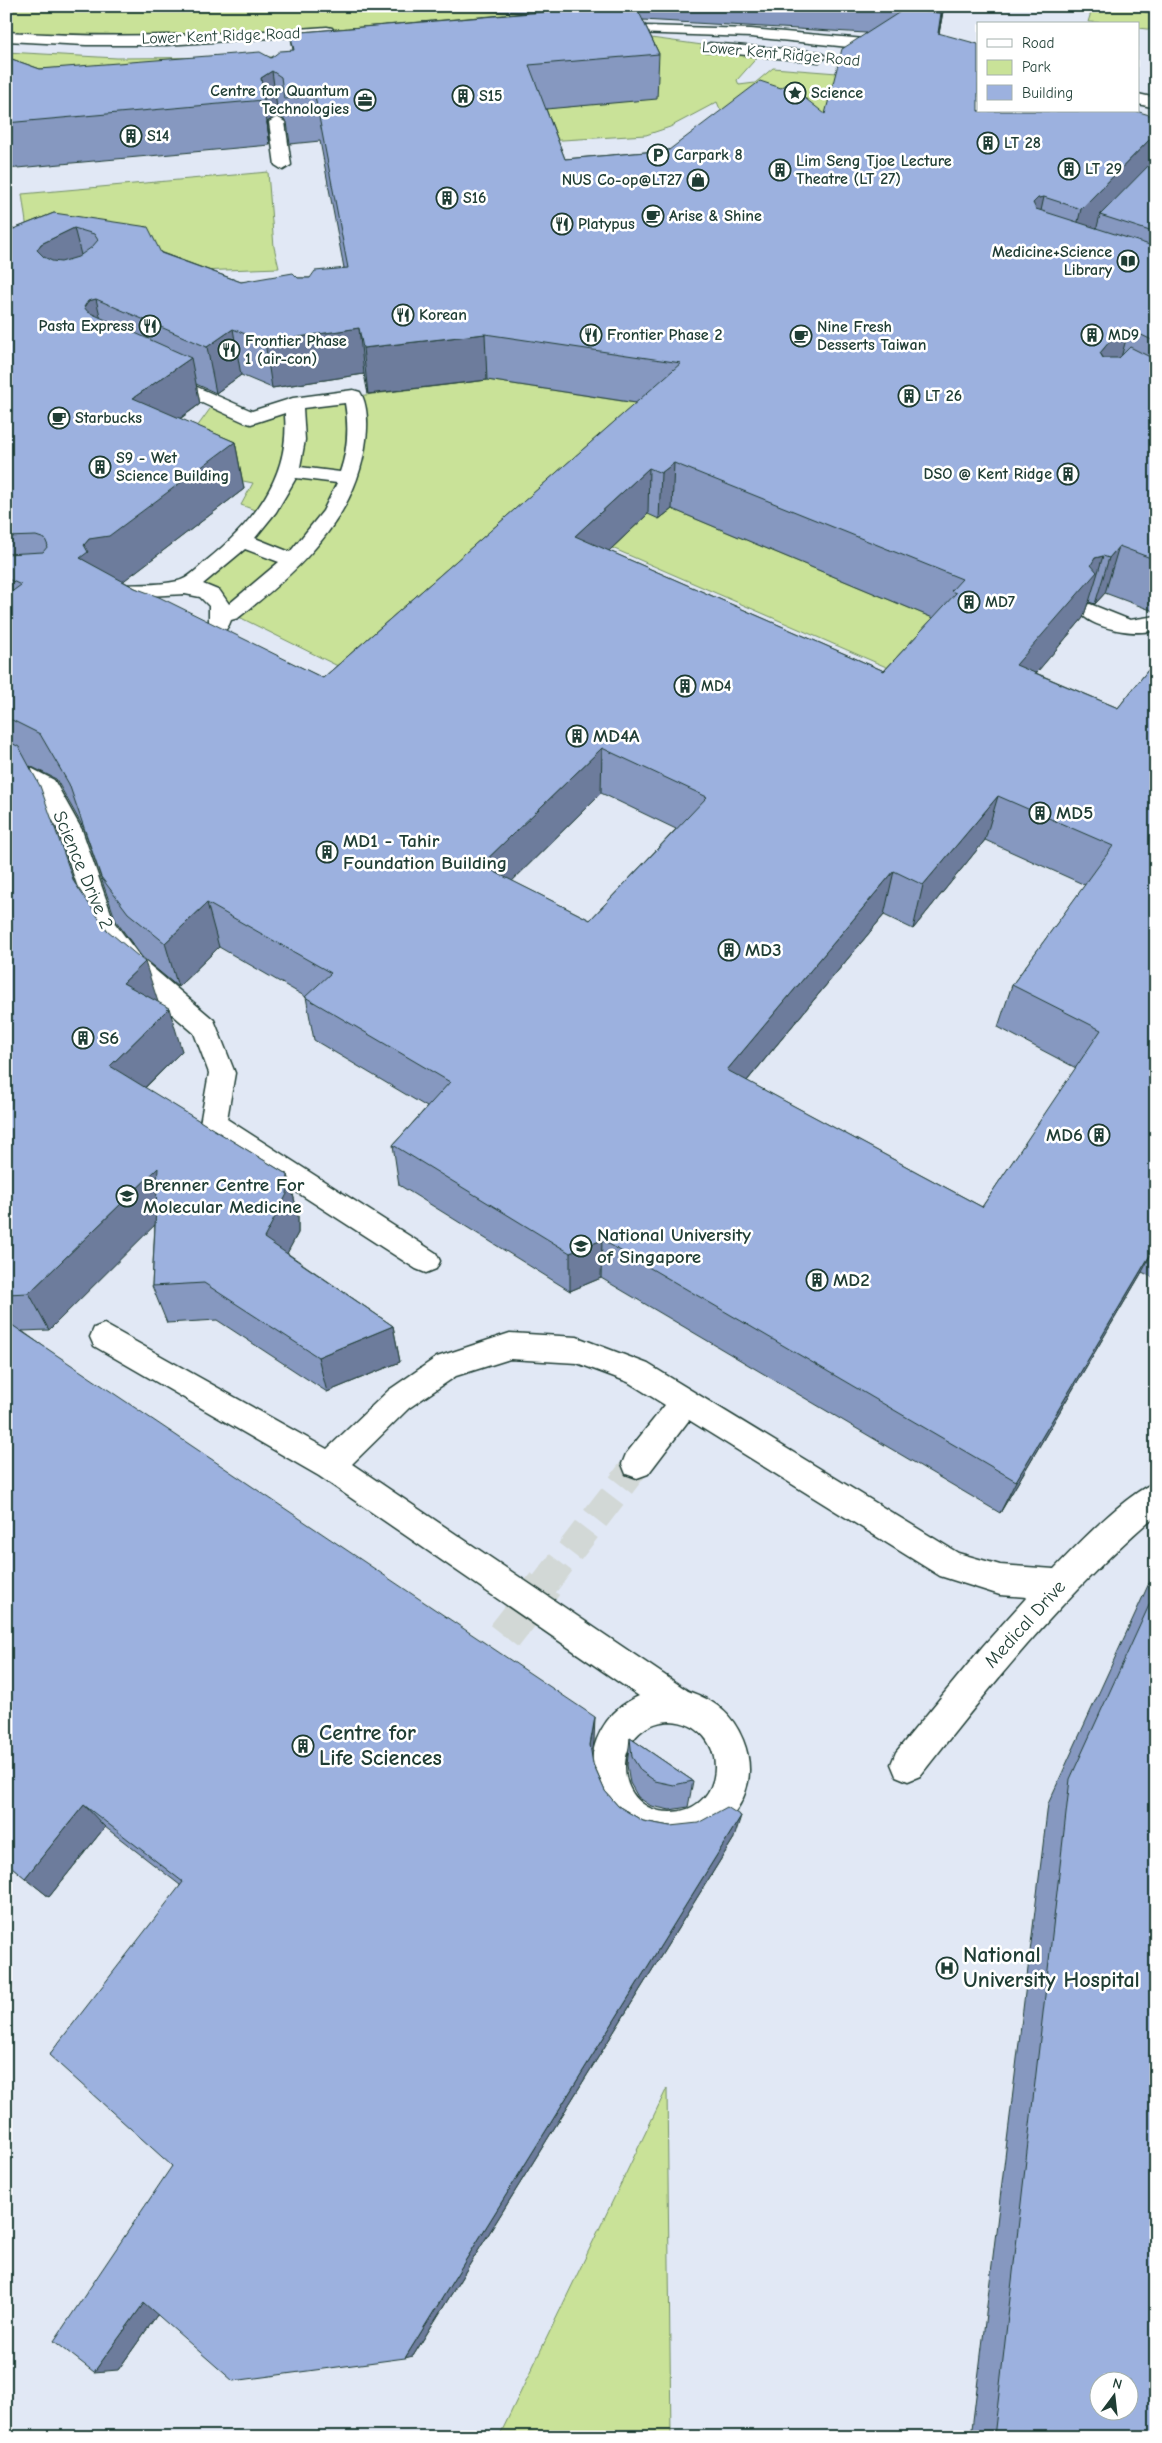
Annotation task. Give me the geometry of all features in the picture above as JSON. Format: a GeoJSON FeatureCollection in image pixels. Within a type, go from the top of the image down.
{"type":"FeatureCollection","features":[{"type":"Feature","properties":{"kind":"street","name":"Lower Kent Ridge Road"},"geometry":{"type":"LineString","coordinates":[[6,36],[263,43],[283,35],[346,29]]}},
{"type":"Feature","properties":{"kind":"street","name":"Lower Kent Ridge Road"},"geometry":{"type":"LineString","coordinates":[[831,58],[635,40],[592,30],[751,32],[902,47]]}},
{"type":"Feature","properties":{"kind":"street"},"geometry":{"type":"LineString","coordinates":[[282,50],[283,35]]}},
{"type":"Feature","properties":{"kind":"street"},"geometry":{"type":"LineString","coordinates":[[1140,99],[1156,103]]}},
{"type":"Feature","properties":{"kind":"street"},"geometry":{"type":"LineString","coordinates":[[277,122],[283,165]]}},
{"type":"Feature","properties":{"kind":"street"},"geometry":{"type":"LineString","coordinates":[[152,374],[251,418],[293,404],[353,396],[358,429],[355,455],[348,479],[332,511],[294,561],[263,590],[231,613]]}},
{"type":"Feature","properties":{"kind":"street"},"geometry":{"type":"LineString","coordinates":[[184,587],[207,592],[218,601],[222,613],[218,624],[211,632],[193,637],[173,636],[138,617],[109,592],[184,587],[212,567],[242,540],[280,491],[288,471],[294,454],[296,431],[293,404]]}},
{"type":"Feature","properties":{"kind":"street"},"geometry":{"type":"LineString","coordinates":[[288,471],[348,479]]}},
{"type":"Feature","properties":{"kind":"street"},"geometry":{"type":"LineString","coordinates":[[242,540],[294,561]]}},
{"type":"Feature","properties":{"kind":"street"},"geometry":{"type":"LineString","coordinates":[[1090,611],[1132,629],[1143,628],[1156,623]]}},
{"type":"Feature","properties":{"kind":"street","name":"Science Drive 2"},"geometry":{"type":"LineString","coordinates":[[6,764],[46,786],[70,830],[103,925],[132,965],[205,1026],[222,1073],[213,1124],[426,1261]]}},
{"type":"Feature","properties":{"kind":"street"},"geometry":{"type":"LineString","coordinates":[[104,1337],[330,1466],[680,1705]]}},
{"type":"Feature","properties":{"kind":"street"},"geometry":{"type":"LineString","coordinates":[[330,1466],[399,1399],[447,1366],[510,1346],[577,1350],[638,1373],[951,1566],[1000,1580],[1062,1584]]}},
{"type":"Feature","properties":{"kind":"street"},"geometry":{"type":"LineString","coordinates":[[637,1464],[685,1402]]}},
{"type":"Feature","properties":{"kind":"street","name":"Medical Drive"},"geometry":{"type":"LineString","coordinates":[[908,1764],[1004,1644],[1120,1524],[1156,1496]]}},
{"type":"Feature","properties":{"kind":"shaded area","name":"National University of Singapore"},"geometry":{"type":"Polygon","coordinates":[[[6,6],[1156,6],[1156,2437],[6,2437],[6,6]]]}},
{"type":"Feature","properties":{"kind":"green space"},"geometry":{"type":"Polygon","coordinates":[[[6,6],[518,6],[585,29],[761,53],[737,80],[739,85],[755,83],[773,68],[977,84],[977,97],[606,195],[746,120],[720,109],[717,102],[670,127],[646,135],[529,142],[520,111],[627,101],[6,118],[6,52],[117,58],[273,57],[575,30],[180,39],[6,35],[6,6]]]}},
{"type":"Feature","properties":{"kind":"green space"},"geometry":{"type":"Polygon","coordinates":[[[1093,6],[1129,6],[1156,16],[1156,30],[1140,28],[1140,22],[1088,22],[1093,6]]]}},
{"type":"Feature","properties":{"kind":"green space"},"geometry":{"type":"Polygon","coordinates":[[[268,172],[274,247],[279,268],[90,275],[31,258],[22,194],[268,172]]]}},
{"type":"Feature","properties":{"kind":"green space"},"geometry":{"type":"Polygon","coordinates":[[[487,380],[679,410],[370,682],[231,613],[218,601],[185,587],[263,513],[241,505],[253,483],[233,479],[197,427],[215,402],[251,418],[293,404],[487,380]]]}},
{"type":"Feature","properties":{"kind":"green space"},"geometry":{"type":"Polygon","coordinates":[[[634,478],[659,519],[672,509],[952,626],[937,689],[573,531],[634,478]]]}},
{"type":"Feature","properties":{"kind":"green space"},"geometry":{"type":"Polygon","coordinates":[[[667,2088],[671,2437],[499,2437],[667,2088]]]}},
{"type":"Feature","properties":{"kind":"building"},"geometry":{"type":"Polygon","coordinates":[[[578,6],[636,6],[659,54],[529,65],[565,159],[669,150],[760,81],[781,88],[787,84],[825,114],[842,49],[903,10],[941,13],[938,33],[977,44],[977,112],[1139,112],[1156,117],[1156,133],[1081,209],[1044,197],[1038,198],[1033,203],[1036,209],[1156,247],[1156,342],[1129,329],[1115,335],[1100,353],[1103,358],[1119,358],[1130,347],[1156,360],[1156,560],[1119,546],[1109,558],[1103,556],[1095,558],[1091,565],[1097,572],[1016,665],[1118,708],[1156,660],[1156,1245],[1016,1481],[602,1240],[570,1253],[393,1145],[450,1082],[305,997],[331,973],[207,903],[165,943],[128,913],[101,877],[69,784],[40,734],[6,717],[6,596],[21,585],[6,578],[6,554],[43,552],[48,546],[45,539],[36,536],[6,537],[6,232],[54,213],[148,227],[161,253],[241,282],[293,273],[298,278],[310,278],[315,271],[348,268],[315,96],[284,99],[281,77],[272,71],[261,78],[264,100],[6,123],[6,57],[40,69],[260,52],[271,58],[280,51],[294,50],[290,33],[580,9],[578,6]],[[74,228],[41,244],[37,250],[44,257],[52,261],[61,262],[78,257],[98,240],[94,234],[74,228]],[[96,299],[88,301],[84,307],[88,312],[191,358],[133,398],[235,442],[109,536],[89,539],[84,545],[88,552],[80,558],[135,588],[159,597],[323,678],[681,363],[485,334],[363,348],[359,328],[265,342],[233,329],[207,347],[96,299]],[[674,463],[661,473],[649,468],[575,536],[884,671],[956,593],[951,591],[962,579],[674,463]],[[602,748],[481,865],[590,920],[707,797],[602,748]],[[998,796],[923,885],[894,871],[727,1070],[982,1207],[1101,1030],[1012,985],[1113,846],[998,796]]]}},
{"type":"Feature","properties":{"kind":"building"},"geometry":{"type":"Polygon","coordinates":[[[1156,158],[1156,233],[1100,215],[1156,158]]]}},
{"type":"Feature","properties":{"kind":"building"},"geometry":{"type":"Polygon","coordinates":[[[6,740],[19,747],[40,786],[74,882],[107,930],[145,962],[123,983],[169,1008],[110,1066],[288,1175],[287,1194],[264,1238],[393,1326],[318,1357],[204,1283],[152,1286],[158,1168],[29,1293],[6,1294],[6,740]]]}},
{"type":"Feature","properties":{"kind":"building","name":"Centre for Life Sciences"},"geometry":{"type":"Polygon","coordinates":[[[6,1321],[595,1717],[590,1745],[593,1764],[605,1791],[618,1806],[643,1821],[670,1826],[698,1823],[727,1807],[741,1816],[405,2358],[233,2381],[144,2303],[94,2372],[54,2341],[172,2166],[49,2055],[183,1882],[84,1805],[25,1878],[6,1862],[6,1321]]]}},
{"type":"Feature","properties":{"kind":"building"},"geometry":{"type":"Polygon","coordinates":[[[1156,1590],[1156,2437],[994,2437],[1070,1779],[1156,1590]]]}},
{"type":"Feature","properties":{"kind":"building"},"geometry":{"type":"Polygon","coordinates":[[[630,1738],[693,1781],[674,1785],[655,1781],[641,1771],[632,1757],[630,1738]]]}},
{"type":"Feature","properties":{"kind":"tunnel"},"geometry":{"type":"LineString","coordinates":[[544,1585],[637,1464]]}},
{"type":"Feature","properties":{"kind":"tunnel"},"geometry":{"type":"LineString","coordinates":[[471,1679],[545,1584]]}},
{"type":"Feature","properties":{"kind":"place","name":"Science"},"geometry":{"type":"Point","coordinates":[795,93]}},
{"type":"Feature","properties":{"kind":"place","name":"S15"},"geometry":{"type":"Point","coordinates":[463,96]}},
{"type":"Feature","properties":{"kind":"place","name":"Centre for Quantum Technologies"},"geometry":{"type":"Point","coordinates":[365,100]}},
{"type":"Feature","properties":{"kind":"place","name":"S14"},"geometry":{"type":"Point","coordinates":[131,136]}},
{"type":"Feature","properties":{"kind":"place","name":"LT 28"},"geometry":{"type":"Point","coordinates":[988,143]}},
{"type":"Feature","properties":{"kind":"place","name":"Carpark 8"},"geometry":{"type":"Point","coordinates":[658,155]}},
{"type":"Feature","properties":{"kind":"place","name":"LT 29"},"geometry":{"type":"Point","coordinates":[1069,169]}},
{"type":"Feature","properties":{"kind":"place","name":"Lim Seng Tjoe Lecture Theatre (LT 27)"},"geometry":{"type":"Point","coordinates":[780,170]}},
{"type":"Feature","properties":{"kind":"place","name":"NUS Co-op@LT27"},"geometry":{"type":"Point","coordinates":[698,180]}},
{"type":"Feature","properties":{"kind":"place","name":"S16"},"geometry":{"type":"Point","coordinates":[447,198]}},
{"type":"Feature","properties":{"kind":"place","name":"Arise & Shine"},"geometry":{"type":"Point","coordinates":[653,216]}},
{"type":"Feature","properties":{"kind":"place","name":"Platypus"},"geometry":{"type":"Point","coordinates":[562,224]}},
{"type":"Feature","properties":{"kind":"place","name":"Medicine+Science Library"},"geometry":{"type":"Point","coordinates":[1128,261]}},
{"type":"Feature","properties":{"kind":"place","name":"Korean"},"geometry":{"type":"Point","coordinates":[403,315]}},
{"type":"Feature","properties":{"kind":"place","name":"Pasta Express"},"geometry":{"type":"Point","coordinates":[150,326]}},
{"type":"Feature","properties":{"kind":"place","name":"Frontier Phase 2"},"geometry":{"type":"Point","coordinates":[591,335]}},
{"type":"Feature","properties":{"kind":"place","name":"MD9"},"geometry":{"type":"Point","coordinates":[1092,335]}},
{"type":"Feature","properties":{"kind":"place","name":"Nine Fresh Desserts Taiwan"},"geometry":{"type":"Point","coordinates":[801,336]}},
{"type":"Feature","properties":{"kind":"place","name":"Frontier Phase 1 (air-con)"},"geometry":{"type":"Point","coordinates":[229,350]}},
{"type":"Feature","properties":{"kind":"place","name":"LT 26"},"geometry":{"type":"Point","coordinates":[909,396]}},
{"type":"Feature","properties":{"kind":"place","name":"Starbucks"},"geometry":{"type":"Point","coordinates":[59,418]}},
{"type":"Feature","properties":{"kind":"place","name":"S9 - Wet Science Building"},"geometry":{"type":"Point","coordinates":[100,467]}},
{"type":"Feature","properties":{"kind":"place","name":"DSO @ Kent Ridge"},"geometry":{"type":"Point","coordinates":[1068,474]}},
{"type":"Feature","properties":{"kind":"place","name":"MD7"},"geometry":{"type":"Point","coordinates":[969,602]}},
{"type":"Feature","properties":{"kind":"place","name":"MD4"},"geometry":{"type":"Point","coordinates":[685,686]}},
{"type":"Feature","properties":{"kind":"place","name":"MD4A"},"geometry":{"type":"Point","coordinates":[577,736]}},
{"type":"Feature","properties":{"kind":"place","name":"MD5"},"geometry":{"type":"Point","coordinates":[1040,813]}},
{"type":"Feature","properties":{"kind":"place","name":"MD1 - Tahir Foundation Building"},"geometry":{"type":"Point","coordinates":[327,852]}},
{"type":"Feature","properties":{"kind":"place","name":"MD3"},"geometry":{"type":"Point","coordinates":[729,950]}},
{"type":"Feature","properties":{"kind":"place","name":"S6"},"geometry":{"type":"Point","coordinates":[83,1038]}},
{"type":"Feature","properties":{"kind":"place","name":"MD6"},"geometry":{"type":"Point","coordinates":[1099,1135]}},
{"type":"Feature","properties":{"kind":"place","name":"Brenner Centre For Molecular Medicine"},"geometry":{"type":"Point","coordinates":[127,1196]}},
{"type":"Feature","properties":{"kind":"place","name":"National University of Singapore"},"geometry":{"type":"Point","coordinates":[581,1246]}},
{"type":"Feature","properties":{"kind":"place","name":"MD2"},"geometry":{"type":"Point","coordinates":[817,1280]}},
{"type":"Feature","properties":{"kind":"place","name":"Centre for Life Sciences"},"geometry":{"type":"Point","coordinates":[303,1746]}},
{"type":"Feature","properties":{"kind":"place","name":"National University Hospital"},"geometry":{"type":"Point","coordinates":[947,1968]}}]}
